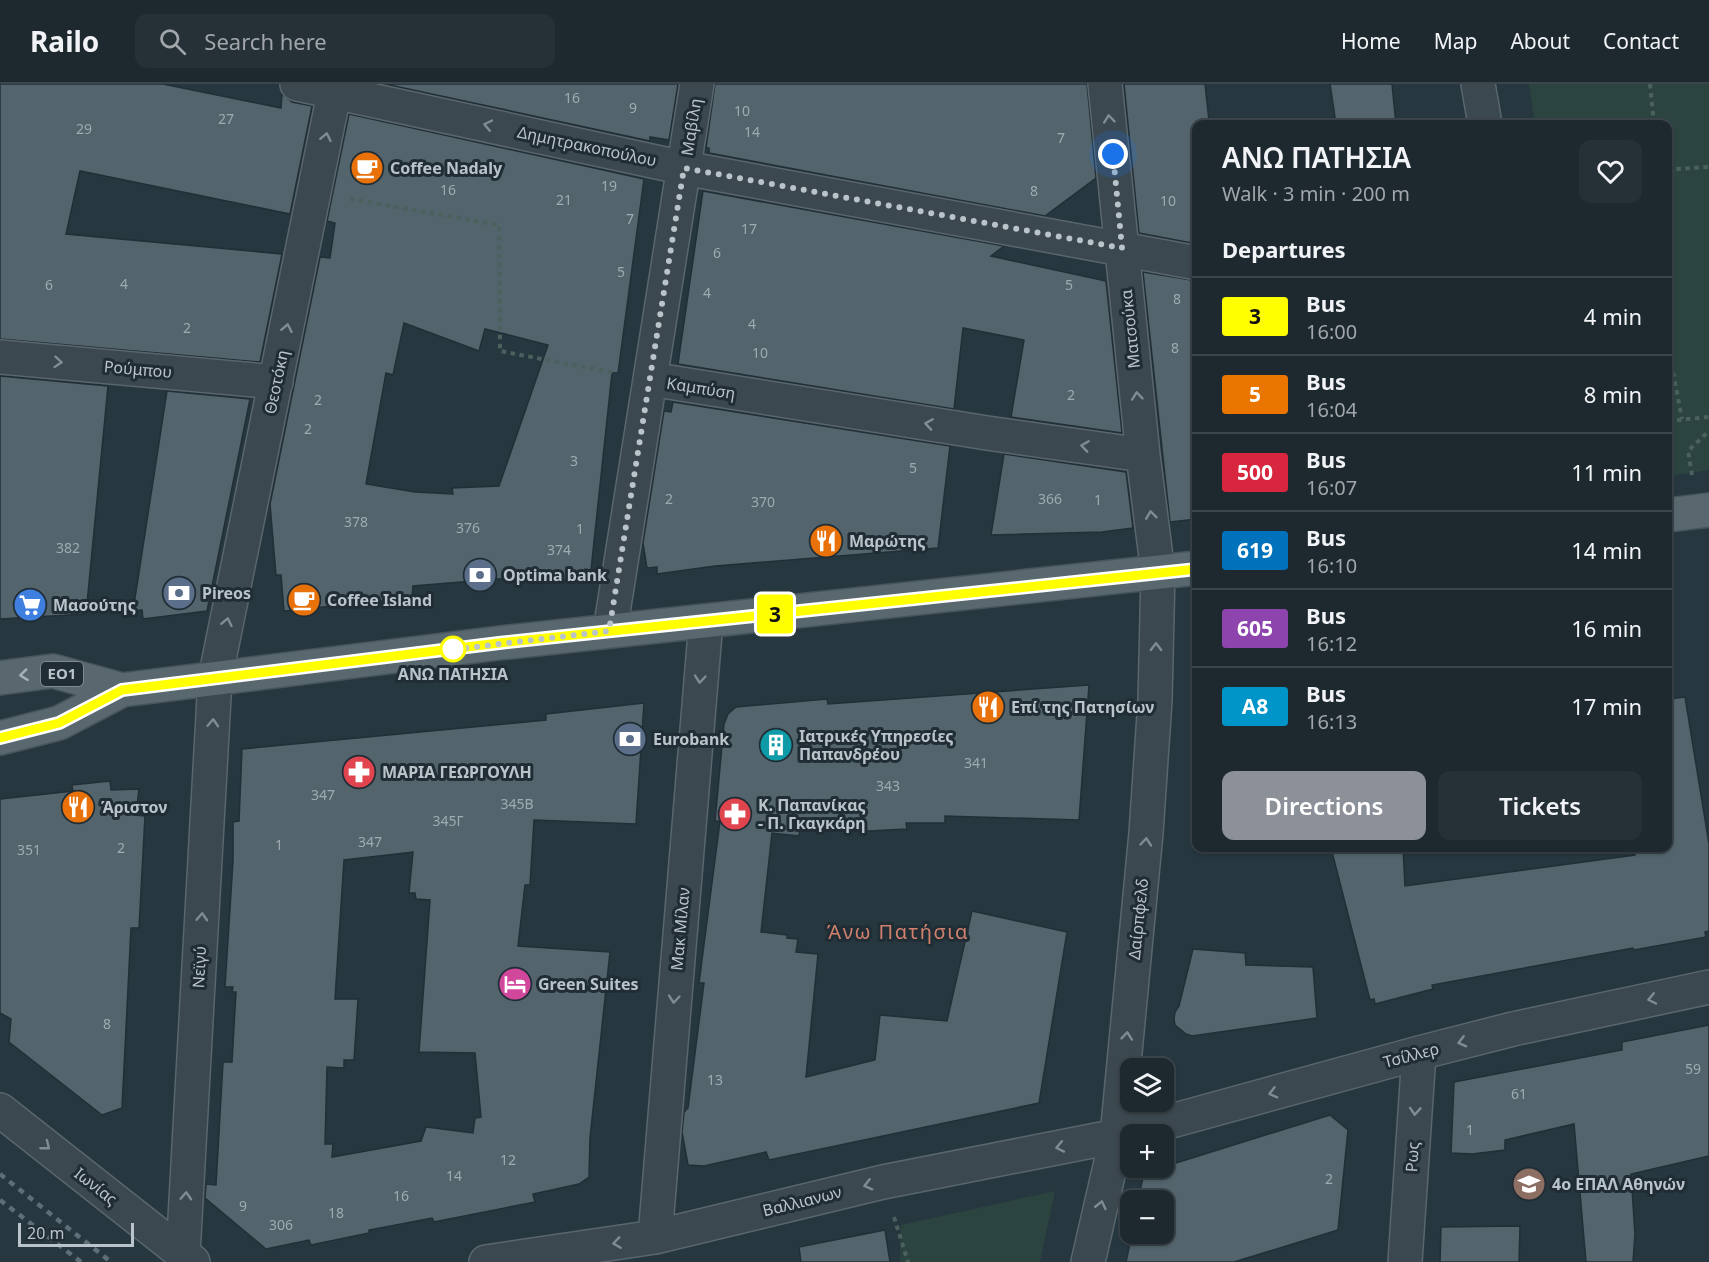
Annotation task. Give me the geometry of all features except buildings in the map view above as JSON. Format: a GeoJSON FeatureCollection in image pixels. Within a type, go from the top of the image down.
{"type":"FeatureCollection","features":[{"type":"Feature","properties":{"kind":"main road"},"geometry":{"type":"LineString","coordinates":[[1672,514],[1709,510]]}},
{"type":"Feature","properties":{"kind":"main road","name":"ΕΟ1"},"geometry":{"type":"LineString","coordinates":[[0,738],[59,723],[122,690],[499,643],[1192,569]]}},
{"type":"Feature","properties":{"kind":"main road","name":"ΕΟ1"},"geometry":{"type":"LineString","coordinates":[[0,678],[53,671],[122,690]]}},
{"type":"Feature","properties":{"kind":"street","name":"Δημητρακοπούλου"},"geometry":{"type":"LineString","coordinates":[[297,84],[336,88],[684,168],[1192,262]]}},
{"type":"Feature","properties":{"kind":"street","name":"Μαβίλη"},"geometry":{"type":"LineString","coordinates":[[609,631],[697,84]]}},
{"type":"Feature","properties":{"kind":"street","name":"Ματσούκα"},"geometry":{"type":"LineString","coordinates":[[1106,84],[1143,455],[1158,573]]}},
{"type":"Feature","properties":{"kind":"street"},"geometry":{"type":"LineString","coordinates":[[1478,84],[1484,120]]}},
{"type":"Feature","properties":{"kind":"street","name":"Θεοτόκη"},"geometry":{"type":"LineString","coordinates":[[215,679],[336,88]]}},
{"type":"Feature","properties":{"kind":"street","name":"Ρούμπου"},"geometry":{"type":"LineString","coordinates":[[0,357],[276,382]]}},
{"type":"Feature","properties":{"kind":"street","name":"Καμπύση"},"geometry":{"type":"LineString","coordinates":[[650,379],[1143,455]]}},
{"type":"Feature","properties":{"kind":"street","name":"Δαίρπφελδ"},"geometry":{"type":"LineString","coordinates":[[1088,1262],[1117,1136],[1146,833],[1155,700],[1158,573]]}},
{"type":"Feature","properties":{"kind":"street","name":"Μακ Μίλαν"},"geometry":{"type":"LineString","coordinates":[[655,1237],[706,621]]}},
{"type":"Feature","properties":{"kind":"street","name":"Νεϊγύ"},"geometry":{"type":"LineString","coordinates":[[188,1258],[215,679]]}},
{"type":"Feature","properties":{"kind":"street","name":"Τσίλλερ"},"geometry":{"type":"LineString","coordinates":[[1117,1136],[1513,1029],[1709,987]]}},
{"type":"Feature","properties":{"kind":"street","name":"Ρως"},"geometry":{"type":"LineString","coordinates":[[1405,1262],[1419,1053]]}},
{"type":"Feature","properties":{"kind":"street","name":"Ιωνίας"},"geometry":{"type":"LineString","coordinates":[[0,1110],[188,1258]]}},
{"type":"Feature","properties":{"kind":"street","name":"Βαλλιανων"},"geometry":{"type":"LineString","coordinates":[[486,1262],[655,1237],[883,1182],[1117,1136]]}},
{"type":"Feature","properties":{"kind":"path"},"geometry":{"type":"LineString","coordinates":[[1650,84],[1654,120]]}},
{"type":"Feature","properties":{"kind":"path"},"geometry":{"type":"LineString","coordinates":[[1672,168],[1709,167]]}},
{"type":"Feature","properties":{"kind":"path","name":"Καμπύση"},"geometry":{"type":"LineString","coordinates":[[314,193],[499,225],[500,351],[650,379]]}},
{"type":"Feature","properties":{"kind":"path"},"geometry":{"type":"LineString","coordinates":[[1672,367],[1682,420]]}},
{"type":"Feature","properties":{"kind":"path"},"geometry":{"type":"LineString","coordinates":[[1672,421],[1709,417]]}},
{"type":"Feature","properties":{"kind":"path"},"geometry":{"type":"LineString","coordinates":[[1692,477],[1688,451],[1709,431]]}},
{"type":"Feature","properties":{"kind":"path"},"geometry":{"type":"LineString","coordinates":[[883,1182],[908,1262]]}},
{"type":"Feature","properties":{"kind":"green space"},"geometry":{"type":"Polygon","coordinates":[[[1529,84],[1709,84],[1709,470],[1672,475],[1672,120],[1534,120],[1529,84]]]}},
{"type":"Feature","properties":{"kind":"green space"},"geometry":{"type":"Polygon","coordinates":[[[1055,1191],[1040,1262],[900,1262],[901,1225],[1055,1191]]]}},
{"type":"Feature","properties":{"kind":"railway"},"geometry":{"type":"LineString","coordinates":[[0,1174],[111,1262]]}},
{"type":"Feature","properties":{"kind":"railway"},"geometry":{"type":"LineString","coordinates":[[0,1200],[81,1262]]}},
{"type":"Feature","properties":{"kind":"bus line","name":"3"},"geometry":{"type":"LineString","coordinates":[[0,738],[59,723],[122,690],[499,643],[1192,570]]}},
{"type":"Feature","properties":{"kind":"place","name":"Coffee Nadaly"},"geometry":{"type":"Point","coordinates":[367,168]}},
{"type":"Feature","properties":{"kind":"place","name":"Μαρώτης"},"geometry":{"type":"Point","coordinates":[826,541]}},
{"type":"Feature","properties":{"kind":"place","name":"Optima bank"},"geometry":{"type":"Point","coordinates":[480,575]}},
{"type":"Feature","properties":{"kind":"place","name":"Pireos"},"geometry":{"type":"Point","coordinates":[179,593]}},
{"type":"Feature","properties":{"kind":"place","name":"Coffee Island"},"geometry":{"type":"Point","coordinates":[304,600]}},
{"type":"Feature","properties":{"kind":"place","name":"Μασούτης"},"geometry":{"type":"Point","coordinates":[30,605]}},
{"type":"Feature","properties":{"kind":"place","name":"ΑΝΩ ΠΑΤΗΣΙΑ"},"geometry":{"type":"Point","coordinates":[453,649]}},
{"type":"Feature","properties":{"kind":"place","name":"Επί της Πατησίων"},"geometry":{"type":"Point","coordinates":[988,707]}},
{"type":"Feature","properties":{"kind":"place","name":"Eurobank"},"geometry":{"type":"Point","coordinates":[630,739]}},
{"type":"Feature","properties":{"kind":"place","name":"Ιατρικές Υπηρεσίες Παπανδρέου"},"geometry":{"type":"Point","coordinates":[776,745]}},
{"type":"Feature","properties":{"kind":"place","name":"ΜΑΡΙΑ ΓΕΩΡΓΟΥΛΗ"},"geometry":{"type":"Point","coordinates":[359,772]}},
{"type":"Feature","properties":{"kind":"place","name":"Άριστον"},"geometry":{"type":"Point","coordinates":[78,807]}},
{"type":"Feature","properties":{"kind":"place","name":"Κ. Παπανίκας - Π. Γκαγκάρη"},"geometry":{"type":"Point","coordinates":[735,814]}},
{"type":"Feature","properties":{"kind":"place","name":"Green Suites"},"geometry":{"type":"Point","coordinates":[515,984]}},
{"type":"Feature","properties":{"kind":"place","name":"4ο ΕΠΑΛ Αθηνών"},"geometry":{"type":"Point","coordinates":[1529,1184]}},
{"type":"Feature","properties":{"kind":"district","name":"Άνω Πατήσια"},"geometry":{"type":"Point","coordinates":[898,932]}},
{"type":"Feature","properties":{"kind":"route"},"geometry":{"type":"LineString","coordinates":[[453,649],[449,650],[609,631],[684,168],[1122,248],[1113,154]]}}]}
